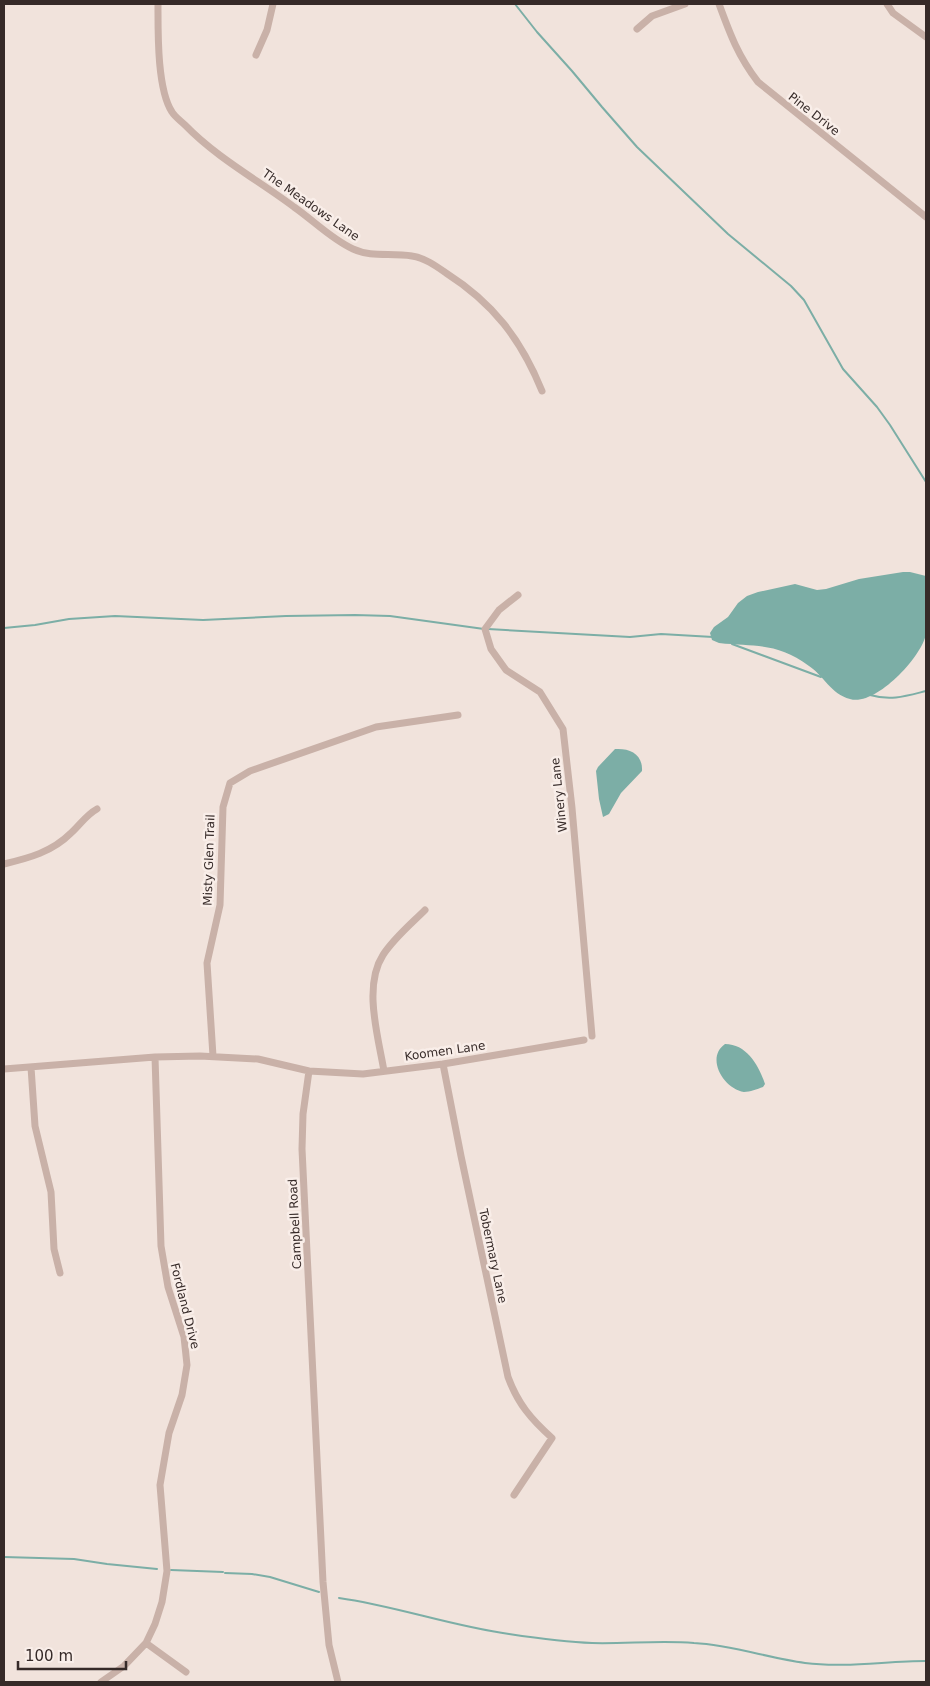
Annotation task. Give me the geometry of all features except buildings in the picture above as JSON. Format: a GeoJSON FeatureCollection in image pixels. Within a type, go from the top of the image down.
{"type":"FeatureCollection","features":[{"type":"Feature","properties":{"kind":"street","name":"The Meadows Lane"},"geometry":{"type":"LineString","coordinates":[[158,4],[163,88],[172,112],[201,142],[354,250],[374,254],[413,256],[426,260],[466,286],[492,308],[508,329],[524,353],[542,391]]}},
{"type":"Feature","properties":{"kind":"street"},"geometry":{"type":"LineString","coordinates":[[256,55],[267,30],[273,4]]}},
{"type":"Feature","properties":{"kind":"street"},"geometry":{"type":"LineString","coordinates":[[637,28],[652,16],[685,4]]}},
{"type":"Feature","properties":{"kind":"street","name":"Pine Drive"},"geometry":{"type":"LineString","coordinates":[[719,4],[736,50],[758,82],[926,217]]}},
{"type":"Feature","properties":{"kind":"street"},"geometry":{"type":"LineString","coordinates":[[887,4],[894,13],[926,37]]}},
{"type":"Feature","properties":{"kind":"street","name":"Winery Lane"},"geometry":{"type":"LineString","coordinates":[[518,595],[499,610],[485,629],[491,649],[506,670],[540,692],[563,729],[572,808],[592,1036]]}},
{"type":"Feature","properties":{"kind":"street","name":"Misty Glen Trail"},"geometry":{"type":"LineString","coordinates":[[213,1056],[207,963],[220,906],[223,807],[230,784],[250,771],[376,727],[458,715]]}},
{"type":"Feature","properties":{"kind":"street"},"geometry":{"type":"LineString","coordinates":[[4,864],[38,855],[52,848],[72,833],[86,817],[97,809]]}},
{"type":"Feature","properties":{"kind":"street"},"geometry":{"type":"LineString","coordinates":[[384,1071],[374,1003],[374,976],[382,956],[389,946],[425,910]]}},
{"type":"Feature","properties":{"kind":"street","name":"Koomen Lane"},"geometry":{"type":"LineString","coordinates":[[309,1071],[349,1074],[384,1071],[444,1064],[584,1040]]}},
{"type":"Feature","properties":{"kind":"street"},"geometry":{"type":"LineString","coordinates":[[4,1069],[155,1058],[213,1056],[258,1059],[309,1071]]}},
{"type":"Feature","properties":{"kind":"street","name":"Fordland Drive"},"geometry":{"type":"LineString","coordinates":[[101,1682],[124,1666],[146,1643],[159,1613],[166,1583],[166,1555],[160,1485],[168,1434],[182,1395],[187,1365],[184,1337],[168,1287],[161,1246],[155,1058]]}},
{"type":"Feature","properties":{"kind":"street","name":"Tobermary Lane"},"geometry":{"type":"LineString","coordinates":[[444,1064],[461,1156],[508,1377],[513,1392],[523,1408],[552,1438],[514,1495]]}},
{"type":"Feature","properties":{"kind":"street"},"geometry":{"type":"LineString","coordinates":[[31,1067],[35,1126],[52,1192],[54,1249],[60,1273]]}},
{"type":"Feature","properties":{"kind":"street","name":"Campbell Road"},"geometry":{"type":"LineString","coordinates":[[309,1071],[303,1114],[302,1149],[324,1590],[328,1637],[338,1682]]}},
{"type":"Feature","properties":{"kind":"street"},"geometry":{"type":"LineString","coordinates":[[146,1643],[186,1672]]}},
{"type":"Feature","properties":{"kind":"water"},"geometry":{"type":"Polygon","coordinates":[[[903,572],[926,576],[926,634],[923,644],[907,667],[884,688],[872,695],[860,699],[843,697],[809,666],[797,658],[776,649],[719,643],[712,640],[710,633],[714,627],[728,617],[738,603],[747,596],[758,592],[795,584],[817,590],[826,589],[859,579],[903,572]]]}},
{"type":"Feature","properties":{"kind":"water"},"geometry":{"type":"Polygon","coordinates":[[[615,749],[630,751],[638,756],[642,765],[642,771],[621,793],[609,814],[603,817],[596,771],[615,749]]]}},
{"type":"Feature","properties":{"kind":"water"},"geometry":{"type":"Polygon","coordinates":[[[725,1044],[740,1048],[751,1057],[756,1063],[765,1084],[763,1087],[744,1092],[737,1090],[724,1079],[717,1065],[717,1057],[719,1050],[725,1044]]]}},
{"type":"Feature","properties":{"kind":"waterway"},"geometry":{"type":"LineString","coordinates":[[515,4],[637,147],[728,234],[791,286],[804,300],[843,369],[877,407],[926,482]]}},
{"type":"Feature","properties":{"kind":"waterway"},"geometry":{"type":"LineString","coordinates":[[4,628],[69,619],[115,616],[203,620],[355,615],[390,616],[484,629]]}},
{"type":"Feature","properties":{"kind":"waterway"},"geometry":{"type":"LineString","coordinates":[[488,629],[630,637],[661,634],[713,637]]}},
{"type":"Feature","properties":{"kind":"waterway"},"geometry":{"type":"LineString","coordinates":[[732,644],[821,677]]}},
{"type":"Feature","properties":{"kind":"waterway"},"geometry":{"type":"LineString","coordinates":[[870,695],[892,698],[926,691]]}},
{"type":"Feature","properties":{"kind":"waterway"},"geometry":{"type":"LineString","coordinates":[[4,1557],[74,1559],[157,1569]]}},
{"type":"Feature","properties":{"kind":"waterway"},"geometry":{"type":"LineString","coordinates":[[171,1570],[223,1572]]}},
{"type":"Feature","properties":{"kind":"waterway"},"geometry":{"type":"LineString","coordinates":[[225,1573],[270,1577],[319,1592]]}},
{"type":"Feature","properties":{"kind":"waterway"},"geometry":{"type":"LineString","coordinates":[[339,1598],[487,1630],[561,1641],[708,1644],[791,1661],[820,1664],[850,1665],[926,1661]]}}]}
